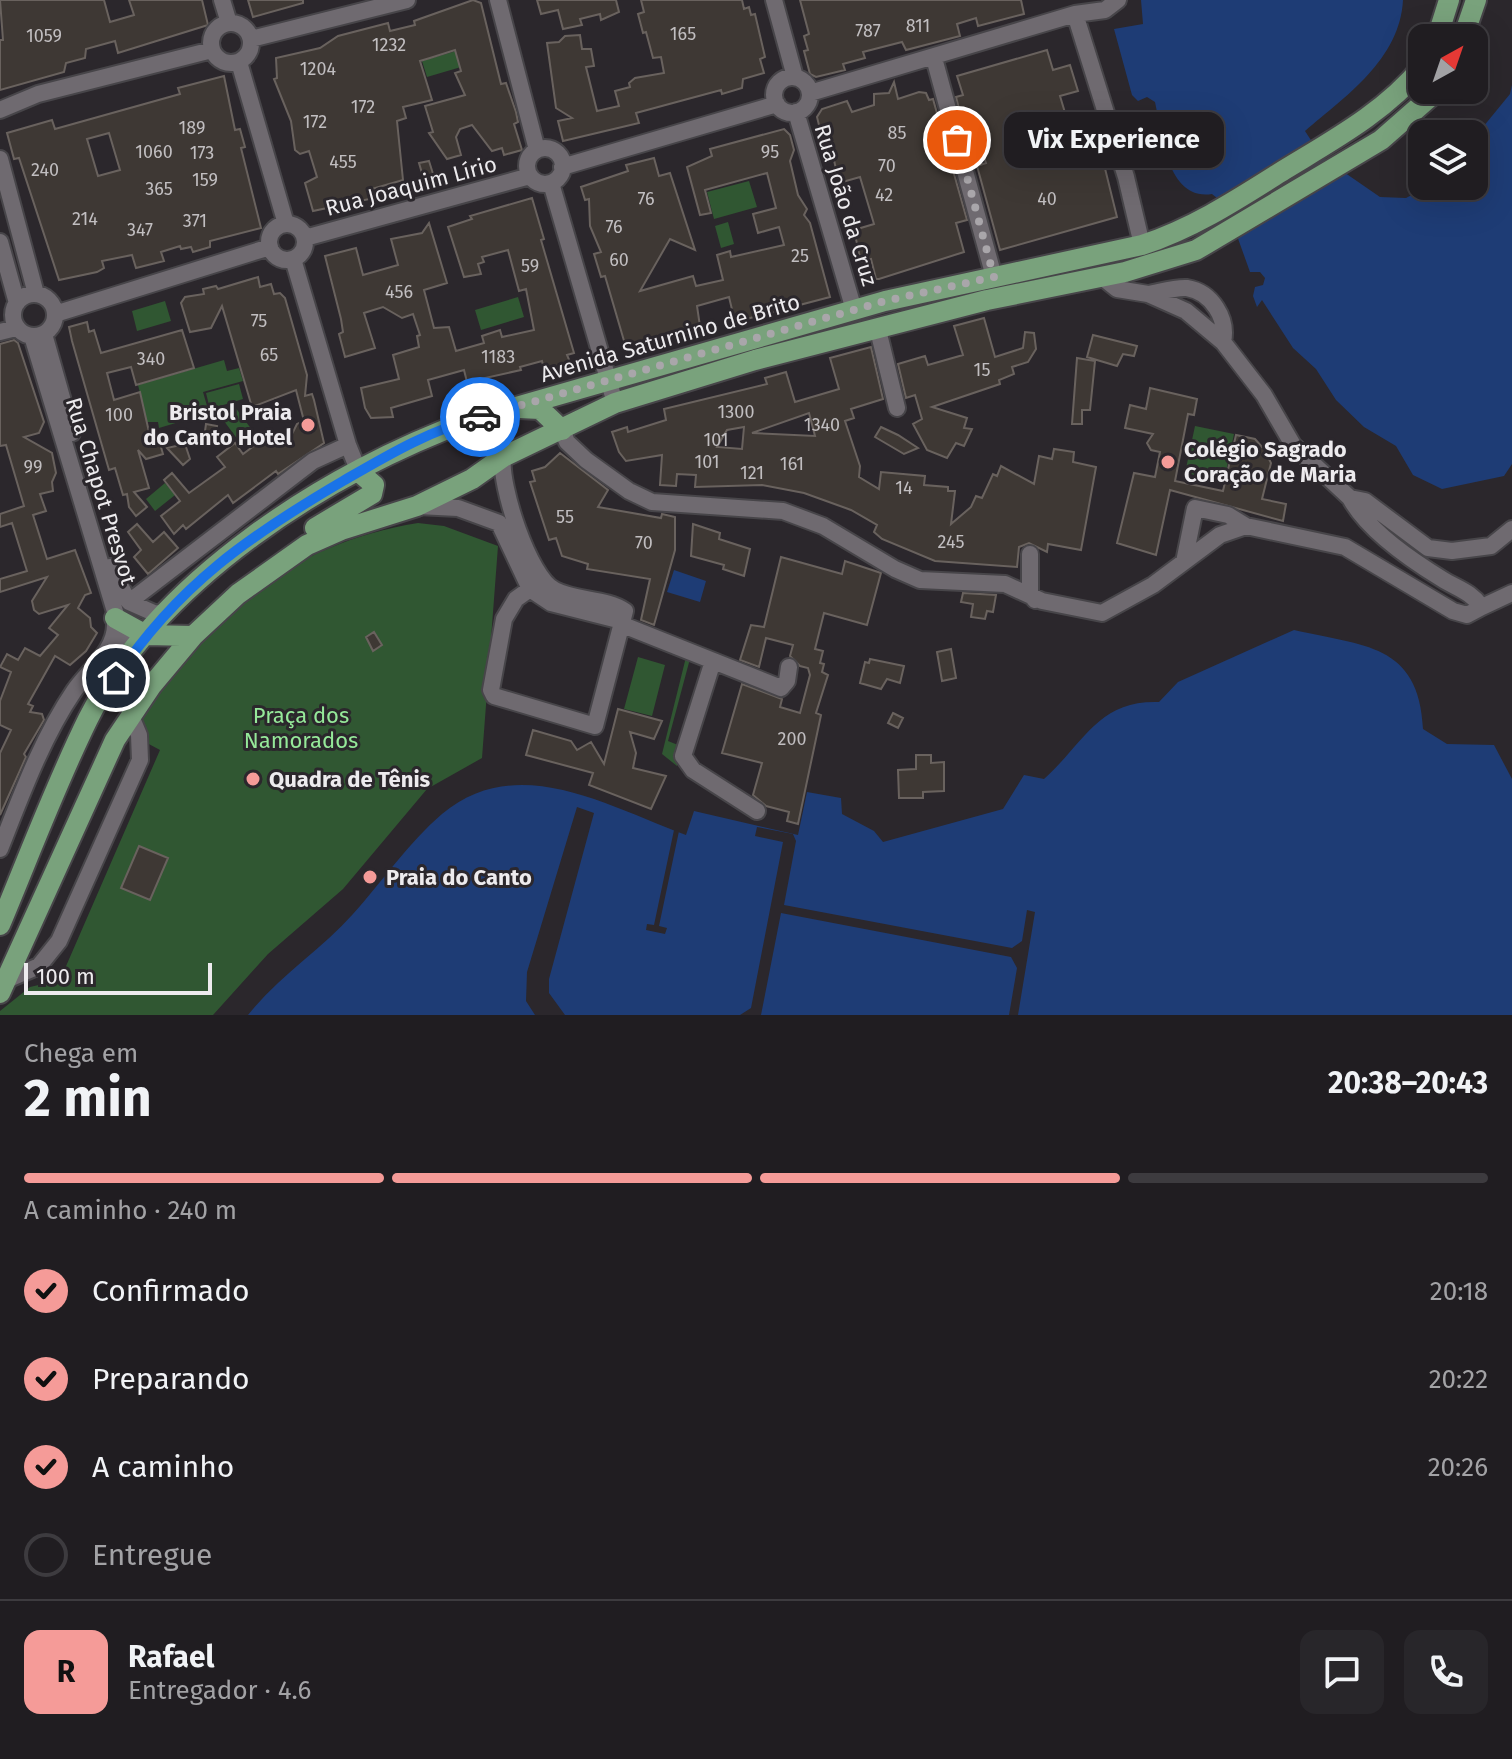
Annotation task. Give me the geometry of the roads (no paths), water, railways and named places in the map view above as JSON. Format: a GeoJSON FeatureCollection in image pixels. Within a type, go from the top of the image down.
{"type":"FeatureCollection","features":[{"type":"Feature","properties":{"kind":"main road"},"geometry":{"type":"LineString","coordinates":[[1441,24],[1449,0]]}},
{"type":"Feature","properties":{"kind":"main road"},"geometry":{"type":"LineString","coordinates":[[1468,24],[1476,0]]}},
{"type":"Feature","properties":{"kind":"main road","name":"Avenida Saturnino de Brito"},"geometry":{"type":"LineString","coordinates":[[0,925],[89,717],[129,658],[167,611],[226,556],[260,530],[412,441],[607,379],[854,310],[1142,245],[1177,233],[1339,137],[1401,93],[1408,84]]}},
{"type":"Feature","properties":{"kind":"main road","name":"Avenida Saturnino de Brito"},"geometry":{"type":"LineString","coordinates":[[4,986],[115,740],[193,636],[238,594],[281,562],[341,530],[417,506],[472,479],[503,457],[615,403],[755,360],[815,347],[987,300],[1102,277],[1196,250],[1354,157],[1412,117],[1425,104]]}},
{"type":"Feature","properties":{"kind":"main road"},"geometry":{"type":"LineString","coordinates":[[815,347],[854,328],[854,310]]}},
{"type":"Feature","properties":{"kind":"main road"},"geometry":{"type":"LineString","coordinates":[[515,408],[540,409],[562,430]]}},
{"type":"Feature","properties":{"kind":"main road"},"geometry":{"type":"LineString","coordinates":[[281,562],[307,533],[372,494],[374,485],[359,472]]}},
{"type":"Feature","properties":{"kind":"main road"},"geometry":{"type":"LineString","coordinates":[[122,610],[146,635],[193,636]]}},
{"type":"Feature","properties":{"kind":"street"},"geometry":{"type":"LineString","coordinates":[[222,0],[229,23]]}},
{"type":"Feature","properties":{"kind":"street"},"geometry":{"type":"LineString","coordinates":[[251,39],[407,0]]}},
{"type":"Feature","properties":{"kind":"street"},"geometry":{"type":"LineString","coordinates":[[498,0],[537,150]]}},
{"type":"Feature","properties":{"kind":"street"},"geometry":{"type":"LineString","coordinates":[[774,0],[795,77]]}},
{"type":"Feature","properties":{"kind":"street"},"geometry":{"type":"LineString","coordinates":[[810,93],[1109,3]]}},
{"type":"Feature","properties":{"kind":"street"},"geometry":{"type":"LineString","coordinates":[[1075,14],[1126,177],[1142,245]]}},
{"type":"Feature","properties":{"kind":"street"},"geometry":{"type":"LineString","coordinates":[[229,23],[239,24],[251,39],[249,53],[239,62],[220,61],[212,50],[213,32],[229,23]]}},
{"type":"Feature","properties":{"kind":"street"},"geometry":{"type":"LineString","coordinates":[[0,110],[38,94],[212,50]]}},
{"type":"Feature","properties":{"kind":"street"},"geometry":{"type":"LineString","coordinates":[[934,58],[994,277]]}},
{"type":"Feature","properties":{"kind":"street"},"geometry":{"type":"LineString","coordinates":[[239,62],[286,224]]}},
{"type":"Feature","properties":{"kind":"street"},"geometry":{"type":"LineString","coordinates":[[795,77],[802,80],[810,93],[806,105],[796,112],[785,111],[777,104],[774,94],[784,78],[795,77]]}},
{"type":"Feature","properties":{"kind":"street"},"geometry":{"type":"LineString","coordinates":[[562,167],[777,104]]}},
{"type":"Feature","properties":{"kind":"street","name":"Rua João da Cruz"},"geometry":{"type":"LineString","coordinates":[[796,112],[854,310]]}},
{"type":"Feature","properties":{"kind":"street"},"geometry":{"type":"LineString","coordinates":[[537,150],[554,151],[562,167],[559,177],[551,183],[539,183],[530,176],[526,166],[529,157],[537,150]]}},
{"type":"Feature","properties":{"kind":"street"},"geometry":{"type":"LineString","coordinates":[[0,159],[36,294]]}},
{"type":"Feature","properties":{"kind":"street","name":"Rua Joaquim Lírio"},"geometry":{"type":"LineString","coordinates":[[305,238],[530,176]]}},
{"type":"Feature","properties":{"kind":"street"},"geometry":{"type":"LineString","coordinates":[[551,183],[615,403]]}},
{"type":"Feature","properties":{"kind":"street"},"geometry":{"type":"LineString","coordinates":[[286,224],[295,225],[305,238],[303,251],[293,259],[276,257],[270,247],[270,236],[276,228],[286,224]]}},
{"type":"Feature","properties":{"kind":"street"},"geometry":{"type":"LineString","coordinates":[[0,242],[17,303]]}},
{"type":"Feature","properties":{"kind":"street"},"geometry":{"type":"LineString","coordinates":[[55,314],[270,247]]}},
{"type":"Feature","properties":{"kind":"street"},"geometry":{"type":"LineString","coordinates":[[293,259],[348,445],[359,472]]}},
{"type":"Feature","properties":{"kind":"street"},"geometry":{"type":"LineString","coordinates":[[1102,277],[1117,289],[1148,294],[1186,311],[1223,342],[1264,395],[1293,445],[1350,498],[1358,512],[1444,581],[1470,592],[1482,607]]}},
{"type":"Feature","properties":{"kind":"street"},"geometry":{"type":"LineString","coordinates":[[1148,294],[1187,288],[1207,297],[1219,311],[1223,342]]}},
{"type":"Feature","properties":{"kind":"street"},"geometry":{"type":"LineString","coordinates":[[36,294],[51,303],[55,314],[52,325],[38,335],[8,330],[17,303],[25,296],[36,294]]}},
{"type":"Feature","properties":{"kind":"street"},"geometry":{"type":"LineString","coordinates":[[878,330],[897,408]]}},
{"type":"Feature","properties":{"kind":"street","name":"Rua Chapot Presvot"},"geometry":{"type":"LineString","coordinates":[[38,335],[122,610],[129,658]]}},
{"type":"Feature","properties":{"kind":"street"},"geometry":{"type":"LineString","coordinates":[[562,430],[567,442],[586,460],[629,491],[652,502],[783,511],[823,526],[895,569],[920,580],[1005,584],[1042,601],[1089,612],[1102,613],[1120,605],[1220,535],[1246,526]]}},
{"type":"Feature","properties":{"kind":"street"},"geometry":{"type":"LineString","coordinates":[[0,849],[54,727],[74,690],[111,644],[122,610],[313,461],[348,445]]}},
{"type":"Feature","properties":{"kind":"street"},"geometry":{"type":"LineString","coordinates":[[503,457],[504,481],[536,585]]}},
{"type":"Feature","properties":{"kind":"street"},"geometry":{"type":"LineString","coordinates":[[1350,498],[1365,501],[1428,548],[1452,551],[1491,546],[1512,529]]}},
{"type":"Feature","properties":{"kind":"street"},"geometry":{"type":"LineString","coordinates":[[417,506],[458,508],[499,523],[536,585],[624,609],[595,726],[494,696],[491,682],[500,630],[516,599],[536,585]]}},
{"type":"Feature","properties":{"kind":"street"},"geometry":{"type":"LineString","coordinates":[[1184,562],[1195,508],[1228,515],[1246,526],[1345,547],[1453,611],[1467,615],[1512,593]]}},
{"type":"Feature","properties":{"kind":"street"},"geometry":{"type":"LineString","coordinates":[[1030,554],[1030,593]]}},
{"type":"Feature","properties":{"kind":"street","name":"Rua Chapot Presvot"},"geometry":{"type":"LineString","coordinates":[[122,610],[156,614],[167,611]]}},
{"type":"Feature","properties":{"kind":"street"},"geometry":{"type":"LineString","coordinates":[[619,622],[781,688],[787,681],[789,667]]}},
{"type":"Feature","properties":{"kind":"street"},"geometry":{"type":"LineString","coordinates":[[713,661],[683,756],[693,770],[757,811]]}},
{"type":"Feature","properties":{"kind":"street"},"geometry":{"type":"LineString","coordinates":[[4,986],[39,966],[59,941],[140,760],[139,735],[131,716]]}},
{"type":"Feature","properties":{"kind":"water"},"geometry":{"type":"Polygon","coordinates":[[[1141,0],[1403,0],[1400,21],[1381,58],[1353,90],[1305,131],[1322,157],[1380,197],[1488,200],[1488,121],[1510,94],[1512,85],[1512,464],[1504,476],[1442,489],[1413,475],[1396,446],[1364,427],[1336,400],[1316,369],[1293,348],[1262,300],[1257,307],[1253,296],[1255,287],[1263,285],[1265,278],[1260,272],[1250,272],[1223,203],[1212,194],[1197,193],[1185,187],[1169,163],[1155,102],[1147,97],[1138,101],[1132,95],[1114,29],[1143,24],[1141,0]]]}},
{"type":"Feature","properties":{"kind":"water"},"geometry":{"type":"Polygon","coordinates":[[[674,570],[706,581],[700,602],[667,592],[674,570]]]}},
{"type":"Feature","properties":{"kind":"water"},"geometry":{"type":"Polygon","coordinates":[[[1294,630],[1343,640],[1383,653],[1399,664],[1411,680],[1419,701],[1423,729],[1447,744],[1494,745],[1512,779],[1512,1015],[248,1015],[273,988],[341,927],[430,825],[471,796],[501,787],[531,785],[594,799],[686,835],[694,811],[798,835],[807,792],[841,798],[842,814],[874,831],[883,842],[1003,809],[1024,775],[1044,779],[1107,716],[1138,703],[1159,702],[1178,682],[1294,630]]]}},
{"type":"Feature","properties":{"kind":"place","name":"Vix Experience"},"geometry":{"type":"Point","coordinates":[957,140]}},
{"type":"Feature","properties":{"kind":"place","name":"Bristol Praia do Canto Hotel"},"geometry":{"type":"Point","coordinates":[308,425]}},
{"type":"Feature","properties":{"kind":"place","name":"Colégio Sagrado Coração de Maria"},"geometry":{"type":"Point","coordinates":[1168,462]}},
{"type":"Feature","properties":{"kind":"place","name":"Quadra de Tênis"},"geometry":{"type":"Point","coordinates":[253,779]}},
{"type":"Feature","properties":{"kind":"place","name":"Praia do Canto"},"geometry":{"type":"Point","coordinates":[370,877]}},
{"type":"Feature","properties":{"kind":"park label","name":"Praça dos Namorados"},"geometry":{"type":"Point","coordinates":[301,728]}}]}
